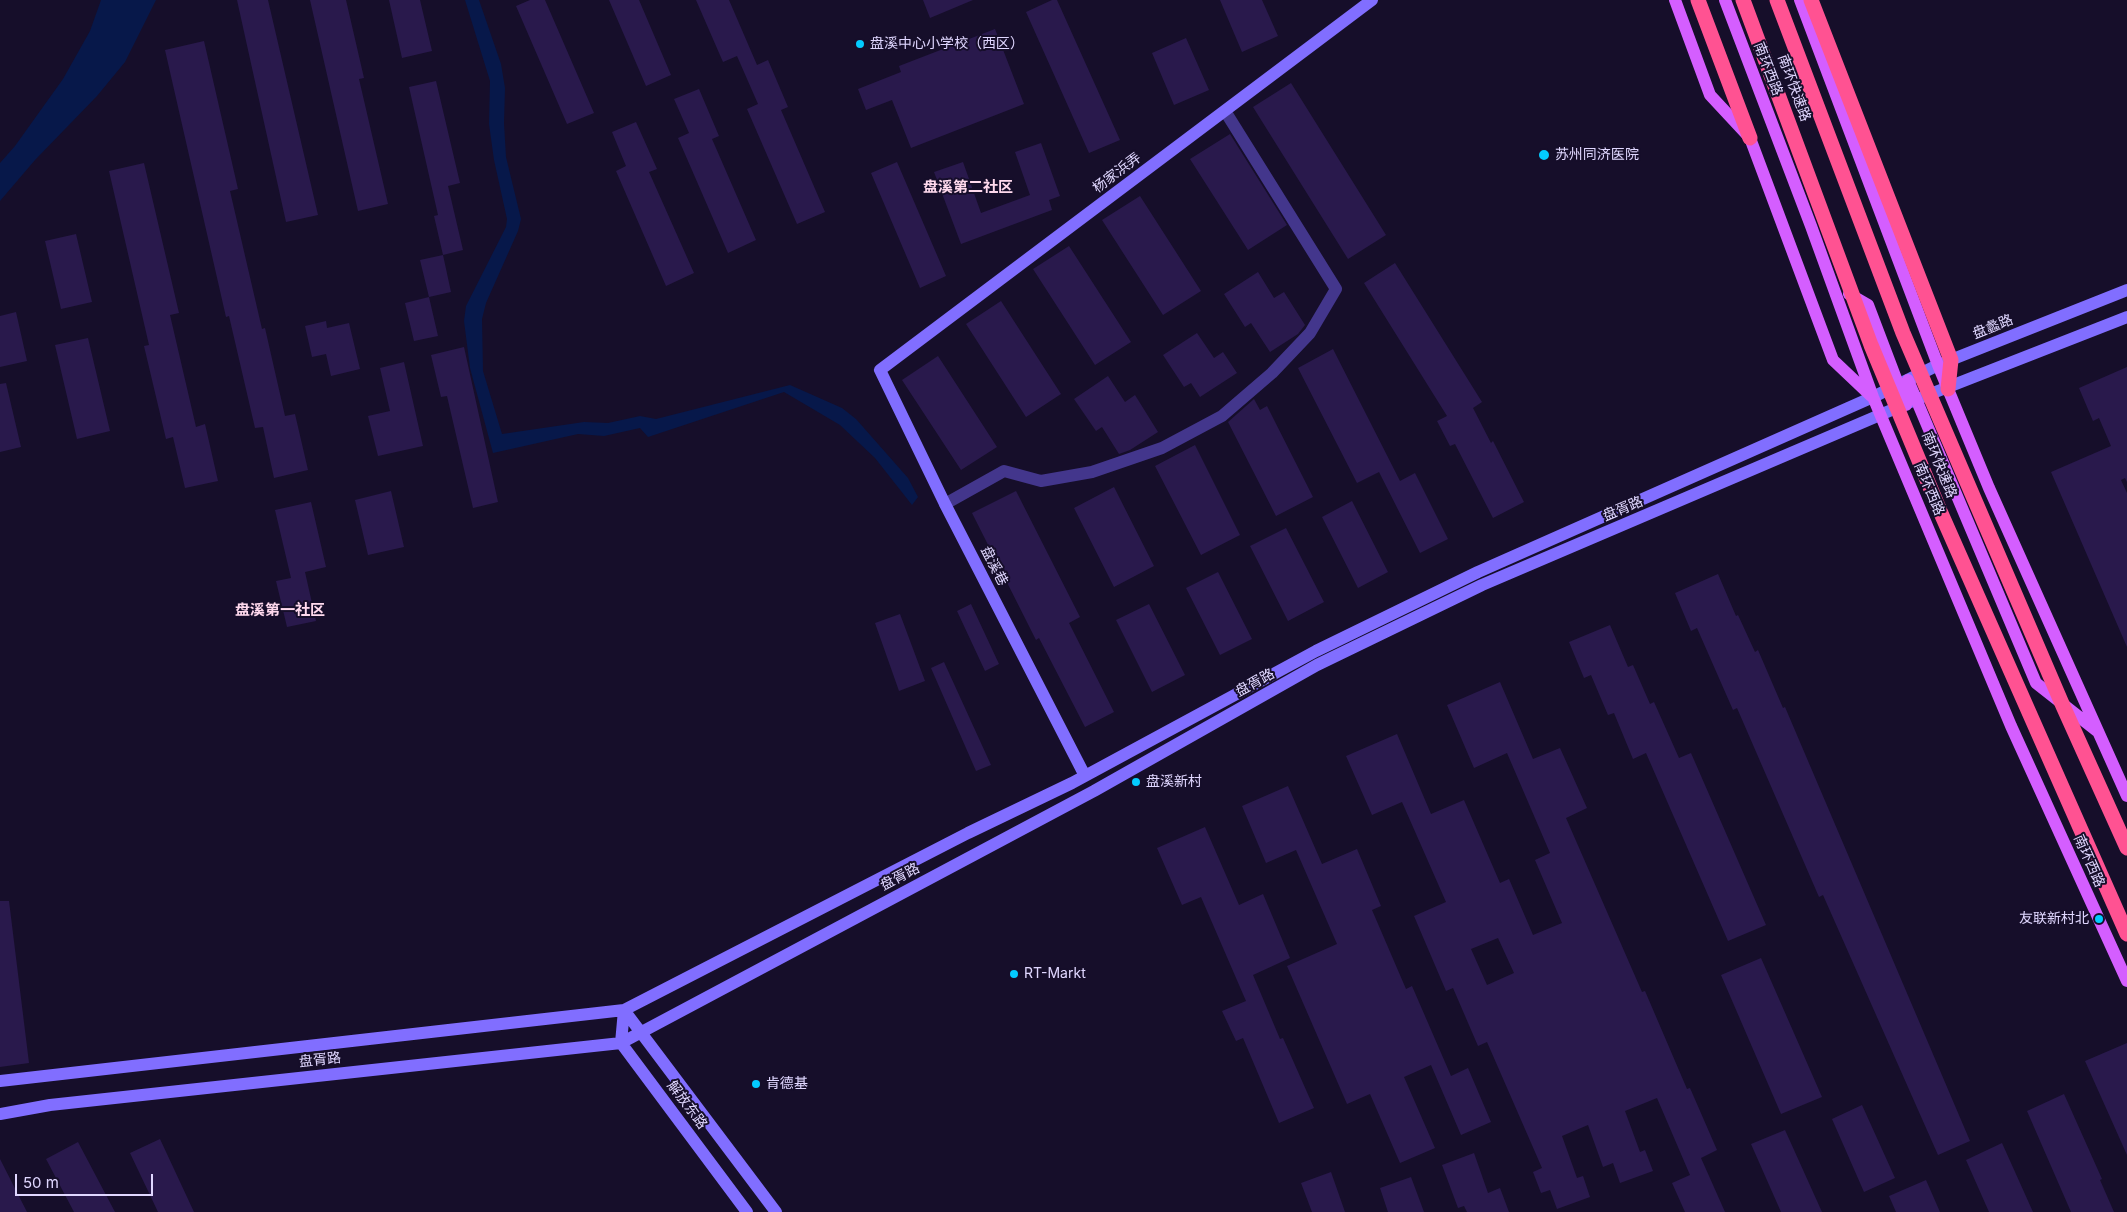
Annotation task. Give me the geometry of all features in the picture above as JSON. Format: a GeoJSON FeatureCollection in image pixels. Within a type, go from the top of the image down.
{"type":"FeatureCollection","features":[{"type":"Feature","properties":{"kind":"highway"},"geometry":{"type":"LineString","coordinates":[[1698,0],[1750,138]]}},
{"type":"Feature","properties":{"kind":"highway","name":"南环快速路"},"geometry":{"type":"LineString","coordinates":[[1743,0],[1871,345],[1940,511],[2127,934]]}},
{"type":"Feature","properties":{"kind":"highway","name":"南环快速路"},"geometry":{"type":"LineString","coordinates":[[1777,0],[1907,342],[2063,706],[2127,848]]}},
{"type":"Feature","properties":{"kind":"highway"},"geometry":{"type":"LineString","coordinates":[[1811,0],[1945,362],[1948,389]]}},
{"type":"Feature","properties":{"kind":"main road","name":"杨家浜弄"},"geometry":{"type":"LineString","coordinates":[[880,370],[1372,0]]}},
{"type":"Feature","properties":{"kind":"main road"},"geometry":{"type":"LineString","coordinates":[[1675,0],[1710,95],[1750,138],[1833,360],[1873,397]]}},
{"type":"Feature","properties":{"kind":"main road","name":"南环西路"},"geometry":{"type":"LineString","coordinates":[[1725,0],[1873,397],[2011,726],[2127,981]]}},
{"type":"Feature","properties":{"kind":"main road"},"geometry":{"type":"LineString","coordinates":[[1800,0],[1945,362]]}},
{"type":"Feature","properties":{"kind":"main road"},"geometry":{"type":"LineString","coordinates":[[1832,284],[1868,306],[2036,683],[2098,733]]}},
{"type":"Feature","properties":{"kind":"main road","name":"盘蠡路"},"geometry":{"type":"LineString","coordinates":[[1873,397],[1945,362],[2127,290]]}},
{"type":"Feature","properties":{"kind":"main road"},"geometry":{"type":"LineString","coordinates":[[1911,403],[2127,317]]}},
{"type":"Feature","properties":{"kind":"main road","name":"盘溪巷"},"geometry":{"type":"LineString","coordinates":[[880,370],[945,504],[1084,774]]}},
{"type":"Feature","properties":{"kind":"main road"},"geometry":{"type":"LineString","coordinates":[[1948,389],[1988,488],[2127,796]]}},
{"type":"Feature","properties":{"kind":"main road","name":"盘胥路"},"geometry":{"type":"LineString","coordinates":[[0,1081],[624,1010],[968,833],[1072,783],[1084,774],[1316,651],[1478,572],[1873,397]]}},
{"type":"Feature","properties":{"kind":"main road","name":"盘胥路"},"geometry":{"type":"LineString","coordinates":[[0,1114],[50,1105],[621,1043],[1085,795],[1317,665],[1482,585],[1911,403]]}},
{"type":"Feature","properties":{"kind":"main road"},"geometry":{"type":"LineString","coordinates":[[624,1010],[641,1032]]}},
{"type":"Feature","properties":{"kind":"main road"},"geometry":{"type":"LineString","coordinates":[[621,1043],[624,1010]]}},
{"type":"Feature","properties":{"kind":"main road","name":"解放东路"},"geometry":{"type":"LineString","coordinates":[[641,1032],[776,1212]]}},
{"type":"Feature","properties":{"kind":"main road","name":"解放东路"},"geometry":{"type":"LineString","coordinates":[[621,1043],[747,1212]]}},
{"type":"Feature","properties":{"kind":"street"},"geometry":{"type":"LineString","coordinates":[[945,504],[1004,471],[1041,481],[1092,472],[1162,448],[1222,416],[1272,374],[1310,333],[1336,290],[1225,111]]}},
{"type":"Feature","properties":{"kind":"water"},"geometry":{"type":"Polygon","coordinates":[[[101,0],[156,0],[125,62],[97,96],[35,160],[0,201],[0,163],[15,146],[63,79],[90,31],[101,0]]]}},
{"type":"Feature","properties":{"kind":"water"},"geometry":{"type":"Polygon","coordinates":[[[465,0],[479,0],[501,64],[505,88],[504,123],[506,157],[521,219],[518,231],[486,303],[482,319],[483,371],[502,434],[584,422],[608,423],[640,416],[656,419],[790,385],[842,408],[856,419],[908,478],[918,497],[912,505],[875,458],[840,425],[784,392],[648,437],[640,428],[604,436],[578,434],[493,453],[470,368],[464,321],[466,306],[506,227],[507,219],[494,160],[489,124],[490,81],[465,0]]]}},
{"type":"Feature","properties":{"kind":"building"},"geometry":{"type":"Polygon","coordinates":[[[237,0],[268,0],[318,215],[286,222],[237,0]]]}},
{"type":"Feature","properties":{"kind":"building"},"geometry":{"type":"Polygon","coordinates":[[[310,0],[346,0],[364,78],[359,79],[388,204],[358,211],[310,0]]]}},
{"type":"Feature","properties":{"kind":"building"},"geometry":{"type":"Polygon","coordinates":[[[389,0],[420,0],[432,51],[402,58],[389,0]]]}},
{"type":"Feature","properties":{"kind":"building"},"geometry":{"type":"Polygon","coordinates":[[[530,0],[545,0],[594,113],[567,124],[516,6],[530,0]]]}},
{"type":"Feature","properties":{"kind":"building"},"geometry":{"type":"Polygon","coordinates":[[[609,0],[639,0],[671,75],[646,86],[609,0]]]}},
{"type":"Feature","properties":{"kind":"building"},"geometry":{"type":"Polygon","coordinates":[[[696,0],[729,0],[757,65],[768,60],[788,107],[781,110],[825,212],[797,224],[747,109],[758,104],[737,56],[723,62],[696,0]]]}},
{"type":"Feature","properties":{"kind":"building"},"geometry":{"type":"Polygon","coordinates":[[[923,0],[973,0],[930,18],[923,0]]]}},
{"type":"Feature","properties":{"kind":"building"},"geometry":{"type":"Polygon","coordinates":[[[1052,0],[1057,0],[1120,140],[1089,153],[1026,12],[1052,0]]]}},
{"type":"Feature","properties":{"kind":"building"},"geometry":{"type":"Polygon","coordinates":[[[1220,0],[1262,0],[1278,36],[1242,52],[1220,0]]]}},
{"type":"Feature","properties":{"kind":"building"},"geometry":{"type":"Polygon","coordinates":[[[995,29],[1024,104],[911,148],[892,100],[866,110],[858,89],[901,72],[899,66],[995,29]]]}},
{"type":"Feature","properties":{"kind":"building"},"geometry":{"type":"Polygon","coordinates":[[[1186,38],[1209,90],[1174,105],[1152,53],[1186,38]]]}},
{"type":"Feature","properties":{"kind":"building"},"geometry":{"type":"Polygon","coordinates":[[[204,41],[238,189],[230,191],[262,329],[265,328],[285,416],[295,414],[308,470],[274,478],[263,427],[255,428],[229,316],[226,317],[165,50],[204,41]]]}},
{"type":"Feature","properties":{"kind":"building"},"geometry":{"type":"Polygon","coordinates":[[[436,81],[460,183],[448,186],[463,250],[443,255],[434,216],[438,215],[409,87],[436,81]]]}},
{"type":"Feature","properties":{"kind":"building"},"geometry":{"type":"Polygon","coordinates":[[[1291,83],[1386,235],[1348,259],[1253,107],[1291,83]]]}},
{"type":"Feature","properties":{"kind":"building"},"geometry":{"type":"Polygon","coordinates":[[[699,89],[719,136],[712,139],[756,240],[728,253],[678,138],[689,133],[674,99],[699,89]]]}},
{"type":"Feature","properties":{"kind":"building"},"geometry":{"type":"Polygon","coordinates":[[[636,122],[657,169],[649,172],[694,273],[666,286],[616,171],[626,166],[612,132],[636,122]]]}},
{"type":"Feature","properties":{"kind":"building"},"geometry":{"type":"Polygon","coordinates":[[[1230,134],[1287,225],[1248,250],[1190,159],[1230,134]]]}},
{"type":"Feature","properties":{"kind":"building"},"geometry":{"type":"Polygon","coordinates":[[[1041,143],[1060,196],[1049,200],[1052,210],[961,244],[934,172],[963,162],[981,213],[1030,195],[1015,152],[1041,143]]]}},
{"type":"Feature","properties":{"kind":"building"},"geometry":{"type":"Polygon","coordinates":[[[897,162],[946,276],[920,288],[871,173],[897,162]]]}},
{"type":"Feature","properties":{"kind":"building"},"geometry":{"type":"Polygon","coordinates":[[[144,163],[179,313],[170,315],[196,427],[205,424],[218,481],[185,488],[173,437],[166,439],[144,346],[149,345],[109,171],[144,163]]]}},
{"type":"Feature","properties":{"kind":"building"},"geometry":{"type":"Polygon","coordinates":[[[1140,196],[1201,291],[1163,315],[1102,220],[1140,196]]]}},
{"type":"Feature","properties":{"kind":"building"},"geometry":{"type":"Polygon","coordinates":[[[76,234],[92,302],[61,309],[45,241],[76,234]]]}},
{"type":"Feature","properties":{"kind":"building"},"geometry":{"type":"Polygon","coordinates":[[[1069,246],[1131,342],[1095,365],[1033,269],[1069,246]]]}},
{"type":"Feature","properties":{"kind":"building"},"geometry":{"type":"Polygon","coordinates":[[[443,255],[451,292],[429,297],[420,260],[443,255]]]}},
{"type":"Feature","properties":{"kind":"building"},"geometry":{"type":"Polygon","coordinates":[[[1395,263],[1482,402],[1473,408],[1491,443],[1493,441],[1524,502],[1493,518],[1455,444],[1450,446],[1437,421],[1447,416],[1364,283],[1395,263]]]}},
{"type":"Feature","properties":{"kind":"building"},"geometry":{"type":"Polygon","coordinates":[[[1258,272],[1274,298],[1284,292],[1305,325],[1298,334],[1270,352],[1251,323],[1245,327],[1224,294],[1258,272]]]}},
{"type":"Feature","properties":{"kind":"building"},"geometry":{"type":"Polygon","coordinates":[[[429,297],[438,336],[414,341],[405,303],[429,297]]]}},
{"type":"Feature","properties":{"kind":"building"},"geometry":{"type":"Polygon","coordinates":[[[1001,301],[1061,394],[1026,417],[966,324],[1001,301]]]}},
{"type":"Feature","properties":{"kind":"building"},"geometry":{"type":"Polygon","coordinates":[[[16,312],[27,361],[0,367],[0,316],[16,312]]]}},
{"type":"Feature","properties":{"kind":"building"},"geometry":{"type":"Polygon","coordinates":[[[326,321],[327,328],[349,323],[360,369],[331,376],[326,354],[312,357],[305,326],[326,321]]]}},
{"type":"Feature","properties":{"kind":"building"},"geometry":{"type":"Polygon","coordinates":[[[1197,333],[1214,358],[1223,352],[1237,373],[1200,397],[1191,383],[1184,387],[1163,355],[1197,333]]]}},
{"type":"Feature","properties":{"kind":"building"},"geometry":{"type":"Polygon","coordinates":[[[88,338],[110,431],[77,439],[55,345],[88,338]]]}},
{"type":"Feature","properties":{"kind":"building"},"geometry":{"type":"Polygon","coordinates":[[[464,347],[498,502],[473,508],[447,396],[441,397],[431,355],[464,347]]]}},
{"type":"Feature","properties":{"kind":"building"},"geometry":{"type":"Polygon","coordinates":[[[1333,349],[1400,481],[1415,473],[1448,539],[1420,553],[1379,472],[1357,483],[1298,368],[1333,349]]]}},
{"type":"Feature","properties":{"kind":"building"},"geometry":{"type":"Polygon","coordinates":[[[938,356],[997,447],[961,470],[902,380],[938,356]]]}},
{"type":"Feature","properties":{"kind":"building"},"geometry":{"type":"Polygon","coordinates":[[[404,362],[423,446],[378,456],[368,416],[390,411],[380,368],[404,362]]]}},
{"type":"Feature","properties":{"kind":"building"},"geometry":{"type":"Polygon","coordinates":[[[2127,367],[2127,482],[2125,478],[2121,480],[2127,493],[2127,647],[2051,472],[2111,446],[2099,418],[2093,421],[2079,388],[2127,367]]]}},
{"type":"Feature","properties":{"kind":"building"},"geometry":{"type":"Polygon","coordinates":[[[1108,376],[1125,402],[1135,395],[1158,432],[1130,450],[1119,454],[1102,427],[1096,431],[1074,399],[1108,376]]]}},
{"type":"Feature","properties":{"kind":"building"},"geometry":{"type":"Polygon","coordinates":[[[6,383],[21,447],[0,452],[0,384],[6,383]]]}},
{"type":"Feature","properties":{"kind":"building"},"geometry":{"type":"Polygon","coordinates":[[[1254,399],[1260,410],[1267,406],[1313,497],[1276,516],[1228,422],[1254,399]]]}},
{"type":"Feature","properties":{"kind":"building"},"geometry":{"type":"Polygon","coordinates":[[[1195,445],[1240,535],[1201,555],[1155,466],[1195,445]]]}},
{"type":"Feature","properties":{"kind":"building"},"geometry":{"type":"Polygon","coordinates":[[[1114,487],[1154,566],[1114,587],[1074,508],[1114,487]]]}},
{"type":"Feature","properties":{"kind":"building"},"geometry":{"type":"Polygon","coordinates":[[[391,491],[404,547],[368,555],[355,500],[391,491]]]}},
{"type":"Feature","properties":{"kind":"building"},"geometry":{"type":"Polygon","coordinates":[[[1016,491],[1080,617],[1069,623],[1114,712],[1085,727],[1039,638],[1036,640],[972,513],[1016,491]]]}},
{"type":"Feature","properties":{"kind":"building"},"geometry":{"type":"Polygon","coordinates":[[[1352,501],[1388,572],[1358,588],[1322,517],[1352,501]]]}},
{"type":"Feature","properties":{"kind":"building"},"geometry":{"type":"Polygon","coordinates":[[[311,502],[326,567],[305,572],[316,621],[287,627],[276,581],[291,578],[275,510],[311,502]]]}},
{"type":"Feature","properties":{"kind":"building"},"geometry":{"type":"Polygon","coordinates":[[[1286,528],[1324,602],[1288,621],[1250,546],[1286,528]]]}},
{"type":"Feature","properties":{"kind":"building"},"geometry":{"type":"Polygon","coordinates":[[[1218,572],[1252,639],[1220,655],[1186,588],[1218,572]]]}},
{"type":"Feature","properties":{"kind":"building"},"geometry":{"type":"Polygon","coordinates":[[[1718,574],[1736,616],[1738,615],[1755,652],[1758,650],[1783,708],[1785,707],[1970,1141],[1938,1155],[1823,895],[1819,897],[1737,708],[1733,710],[1697,628],[1691,631],[1675,593],[1718,574]]]}},
{"type":"Feature","properties":{"kind":"building"},"geometry":{"type":"Polygon","coordinates":[[[971,604],[999,664],[985,671],[957,611],[971,604]]]}},
{"type":"Feature","properties":{"kind":"building"},"geometry":{"type":"Polygon","coordinates":[[[1149,604],[1185,675],[1152,692],[1116,620],[1149,604]]]}},
{"type":"Feature","properties":{"kind":"building"},"geometry":{"type":"Polygon","coordinates":[[[900,614],[925,681],[899,691],[875,623],[900,614]]]}},
{"type":"Feature","properties":{"kind":"building"},"geometry":{"type":"Polygon","coordinates":[[[1610,625],[1628,667],[1633,665],[1650,704],[1654,702],[1679,758],[1691,753],[1766,925],[1728,941],[1646,753],[1633,759],[1614,713],[1608,715],[1591,675],[1584,678],[1569,642],[1610,625]]]}},
{"type":"Feature","properties":{"kind":"building"},"geometry":{"type":"Polygon","coordinates":[[[944,662],[991,765],[976,771],[931,668],[944,662]]]}},
{"type":"Feature","properties":{"kind":"building"},"geometry":{"type":"Polygon","coordinates":[[[1500,682],[1533,759],[1560,748],[1587,808],[1566,818],[1642,992],[1645,991],[1687,1089],[1690,1088],[1717,1150],[1701,1158],[1725,1212],[1685,1212],[1672,1183],[1690,1175],[1657,1098],[1625,1111],[1640,1152],[1645,1150],[1653,1171],[1620,1183],[1613,1163],[1603,1167],[1588,1125],[1562,1136],[1577,1178],[1583,1176],[1590,1197],[1557,1209],[1550,1190],[1541,1193],[1533,1172],[1542,1168],[1487,1042],[1478,1046],[1453,988],[1446,991],[1414,916],[1446,902],[1402,802],[1372,815],[1346,756],[1397,734],[1431,814],[1464,800],[1500,883],[1509,879],[1533,935],[1562,923],[1535,860],[1550,853],[1507,753],[1474,768],[1447,705],[1500,682]],[[1498,938],[1471,949],[1487,985],[1514,973],[1498,938]]]}},
{"type":"Feature","properties":{"kind":"building"},"geometry":{"type":"Polygon","coordinates":[[[1288,786],[1322,864],[1357,849],[1381,906],[1372,910],[1406,989],[1412,986],[1451,1076],[1468,1068],[1491,1122],[1461,1135],[1431,1065],[1404,1077],[1435,1148],[1400,1163],[1370,1094],[1347,1104],[1287,966],[1337,944],[1296,850],[1266,863],[1242,806],[1288,786]]]}},
{"type":"Feature","properties":{"kind":"building"},"geometry":{"type":"Polygon","coordinates":[[[1205,827],[1239,905],[1263,894],[1290,958],[1253,975],[1280,1039],[1283,1038],[1314,1108],[1279,1123],[1243,1038],[1236,1041],[1222,1011],[1246,1001],[1201,897],[1182,905],[1157,848],[1205,827]]]}},
{"type":"Feature","properties":{"kind":"building"},"geometry":{"type":"Polygon","coordinates":[[[0,901],[9,901],[29,1063],[0,1067],[0,901]]]}},
{"type":"Feature","properties":{"kind":"building"},"geometry":{"type":"Polygon","coordinates":[[[1761,958],[1822,1097],[1781,1114],[1721,975],[1761,958]]]}},
{"type":"Feature","properties":{"kind":"building"},"geometry":{"type":"Polygon","coordinates":[[[2127,1043],[2127,1155],[2085,1061],[2127,1043]]]}},
{"type":"Feature","properties":{"kind":"building"},"geometry":{"type":"Polygon","coordinates":[[[2064,1094],[2102,1179],[2100,1180],[2114,1212],[2071,1212],[2027,1111],[2064,1094]]]}},
{"type":"Feature","properties":{"kind":"building"},"geometry":{"type":"Polygon","coordinates":[[[1862,1105],[1895,1178],[1864,1192],[1832,1119],[1862,1105]]]}},
{"type":"Feature","properties":{"kind":"building"},"geometry":{"type":"Polygon","coordinates":[[[1785,1130],[1822,1212],[1781,1212],[1751,1144],[1785,1130]]]}},
{"type":"Feature","properties":{"kind":"building"},"geometry":{"type":"Polygon","coordinates":[[[160,1139],[194,1212],[158,1212],[130,1153],[160,1139]]]}},
{"type":"Feature","properties":{"kind":"building"},"geometry":{"type":"Polygon","coordinates":[[[78,1142],[115,1212],[74,1212],[46,1159],[78,1142]]]}},
{"type":"Feature","properties":{"kind":"building"},"geometry":{"type":"Polygon","coordinates":[[[2002,1143],[2033,1212],[1989,1212],[1966,1160],[2002,1143]]]}},
{"type":"Feature","properties":{"kind":"building"},"geometry":{"type":"Polygon","coordinates":[[[1474,1153],[1488,1193],[1500,1188],[1509,1212],[1467,1212],[1464,1206],[1458,1208],[1442,1165],[1474,1153]]]}},
{"type":"Feature","properties":{"kind":"building"},"geometry":{"type":"Polygon","coordinates":[[[0,1159],[27,1212],[0,1212],[0,1159]]]}},
{"type":"Feature","properties":{"kind":"building"},"geometry":{"type":"Polygon","coordinates":[[[1331,1172],[1345,1212],[1312,1212],[1301,1183],[1331,1172]]]}},
{"type":"Feature","properties":{"kind":"building"},"geometry":{"type":"Polygon","coordinates":[[[1411,1177],[1424,1212],[1388,1212],[1380,1188],[1411,1177]]]}},
{"type":"Feature","properties":{"kind":"building"},"geometry":{"type":"Polygon","coordinates":[[[1926,1180],[1940,1212],[1896,1212],[1889,1196],[1926,1180]]]}},
{"type":"Feature","properties":{"kind":"place","name":"盘溪中心小学校（西区）"},"geometry":{"type":"Point","coordinates":[860,44]}},
{"type":"Feature","properties":{"kind":"place","name":"苏州同济医院"},"geometry":{"type":"Point","coordinates":[1544,155]}},
{"type":"Feature","properties":{"kind":"place","name":"盘溪新村"},"geometry":{"type":"Point","coordinates":[1136,782]}},
{"type":"Feature","properties":{"kind":"place","name":"友联新村北"},"geometry":{"type":"Point","coordinates":[2099,919]}},
{"type":"Feature","properties":{"kind":"place","name":"RT-Markt"},"geometry":{"type":"Point","coordinates":[1014,974]}},
{"type":"Feature","properties":{"kind":"place","name":"肯德基"},"geometry":{"type":"Point","coordinates":[756,1084]}},
{"type":"Feature","properties":{"kind":"district","name":"盘溪第二社区"},"geometry":{"type":"Point","coordinates":[968,187]}},
{"type":"Feature","properties":{"kind":"district","name":"盘溪第一社区"},"geometry":{"type":"Point","coordinates":[280,610]}}]}
